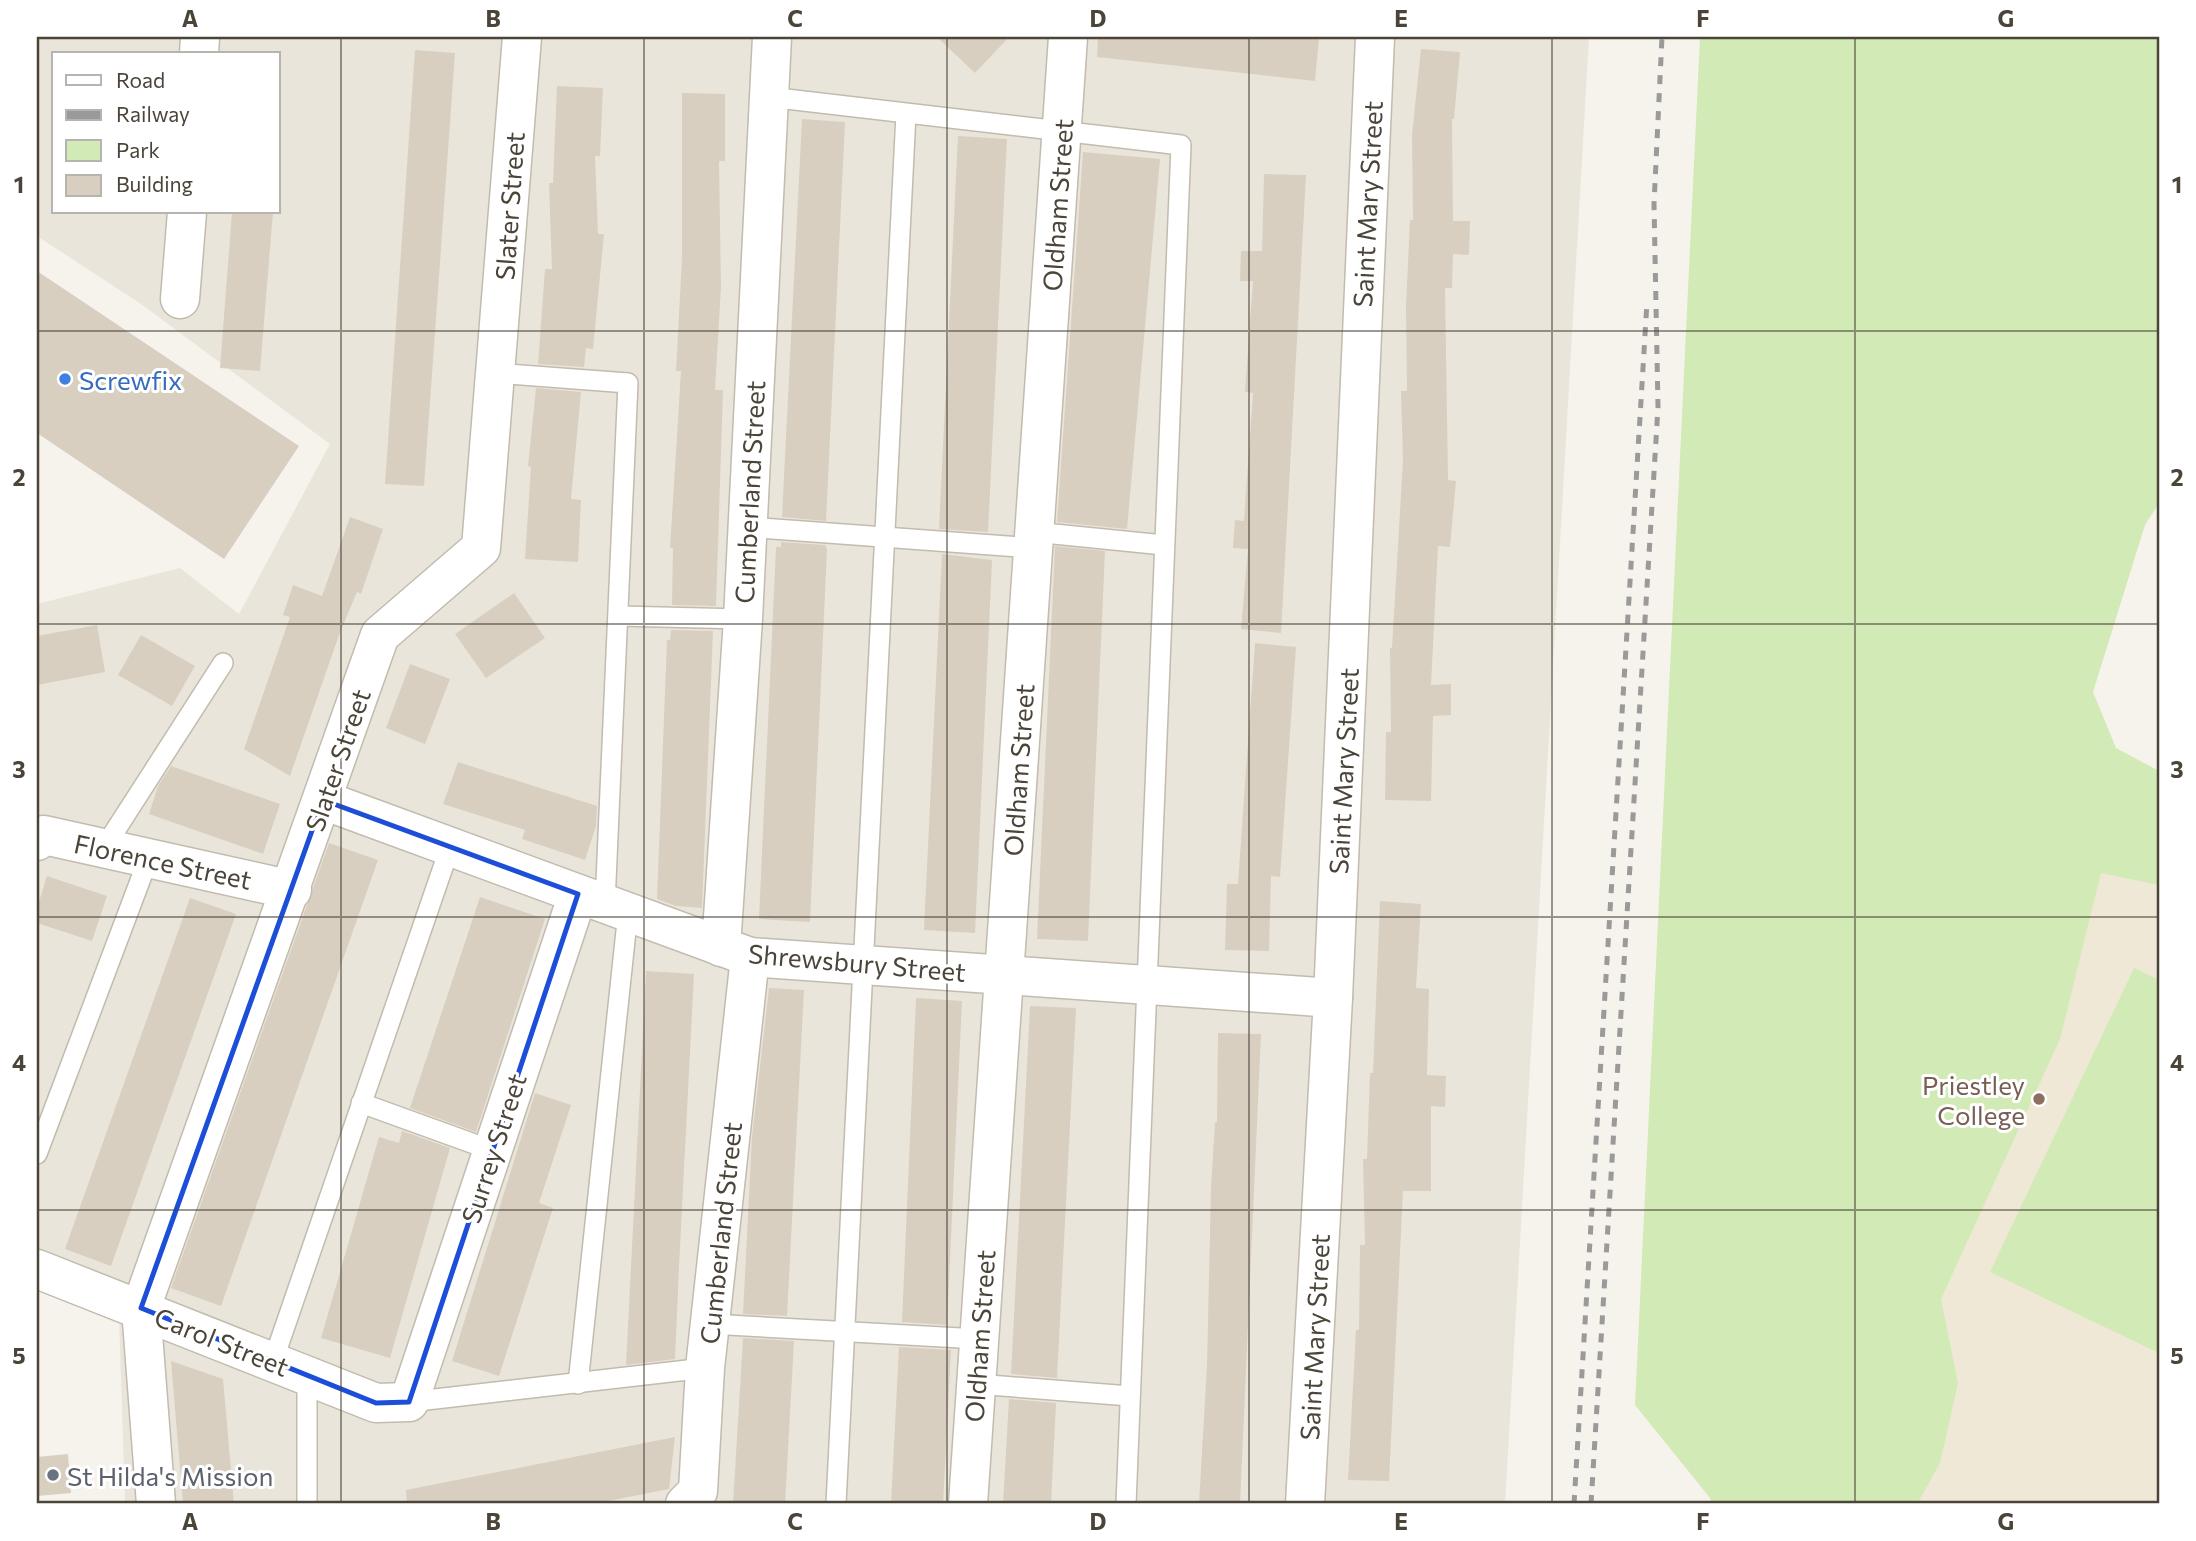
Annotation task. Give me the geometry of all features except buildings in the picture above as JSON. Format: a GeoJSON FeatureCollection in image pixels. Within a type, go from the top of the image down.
{"type":"FeatureCollection","features":[{"type":"Feature","properties":{"kind":"street","name":"Slater Street"},"geometry":{"type":"LineString","coordinates":[[156,1504],[141,1308],[292,890],[380,635],[481,548],[522,37]]}},
{"type":"Feature","properties":{"kind":"street","name":"Cumberland Street"},"geometry":{"type":"LineString","coordinates":[[685,1504],[698,1491],[736,952],[743,619],[772,37]]}},
{"type":"Feature","properties":{"kind":"street","name":"Oldham Street"},"geometry":{"type":"LineString","coordinates":[[968,1504],[1068,37]]}},
{"type":"Feature","properties":{"kind":"street","name":"Saint Mary Street"},"geometry":{"type":"LineString","coordinates":[[1305,1504],[1333,998],[1375,37]]}},
{"type":"Feature","properties":{"kind":"street"},"geometry":{"type":"LineString","coordinates":[[180,299],[187,214]]}},
{"type":"Feature","properties":{"kind":"street","name":"Shrewsbury Street"},"geometry":{"type":"LineString","coordinates":[[323,800],[736,952],[864,964],[1333,998]]}},
{"type":"Feature","properties":{"kind":"street","name":"Florence Street"},"geometry":{"type":"LineString","coordinates":[[37,841],[44,835],[292,890]]}},
{"type":"Feature","properties":{"kind":"street","name":"Surrey Street"},"geometry":{"type":"LineString","coordinates":[[409,1402],[491,1150],[603,903]]}},
{"type":"Feature","properties":{"kind":"street","name":"Carol Street"},"geometry":{"type":"LineString","coordinates":[[37,1269],[376,1403],[409,1402]]}},
{"type":"Feature","properties":{"kind":"lane"},"geometry":{"type":"LineString","coordinates":[[769,97],[1181,145],[1126,1504]]}},
{"type":"Feature","properties":{"kind":"lane"},"geometry":{"type":"LineString","coordinates":[[836,1504],[906,114]]}},
{"type":"Feature","properties":{"kind":"lane"},"geometry":{"type":"LineString","coordinates":[[495,373],[628,383],[619,617],[578,1384]]}},
{"type":"Feature","properties":{"kind":"lane"},"geometry":{"type":"LineString","coordinates":[[747,527],[885,537],[1164,545]]}},
{"type":"Feature","properties":{"kind":"lane"},"geometry":{"type":"LineString","coordinates":[[619,617],[743,619]]}},
{"type":"Feature","properties":{"kind":"lane"},"geometry":{"type":"LineString","coordinates":[[104,848],[223,663]]}},
{"type":"Feature","properties":{"kind":"lane"},"geometry":{"type":"LineString","coordinates":[[272,1364],[450,847]]}},
{"type":"Feature","properties":{"kind":"lane"},"geometry":{"type":"LineString","coordinates":[[37,1154],[149,857]]}},
{"type":"Feature","properties":{"kind":"lane"},"geometry":{"type":"LineString","coordinates":[[361,1103],[491,1150]]}},
{"type":"Feature","properties":{"kind":"lane"},"geometry":{"type":"LineString","coordinates":[[710,1324],[979,1339]]}},
{"type":"Feature","properties":{"kind":"lane"},"geometry":{"type":"LineString","coordinates":[[409,1402],[705,1368]]}},
{"type":"Feature","properties":{"kind":"lane"},"geometry":{"type":"LineString","coordinates":[[307,1376],[307,1504]]}},
{"type":"Feature","properties":{"kind":"lane"},"geometry":{"type":"LineString","coordinates":[[976,1384],[1130,1396]]}},
{"type":"Feature","properties":{"kind":"highlighted area"},"geometry":{"type":"Polygon","coordinates":[[[323,800],[578,894],[409,1402],[376,1403],[141,1308],[323,800]]]}},
{"type":"Feature","properties":{"kind":"shaded area"},"geometry":{"type":"Polygon","coordinates":[[[37,37],[1589,37],[1505,1504],[106,1504],[125,1502],[118,1285],[37,1250],[37,604],[180,568],[239,614],[330,444],[141,304],[37,236],[37,37]]]}},
{"type":"Feature","properties":{"kind":"shaded area","name":"Priestley College"},"geometry":{"type":"Polygon","coordinates":[[[2034,764],[2159,828],[2159,1504],[1780,1504],[2034,764]]]}},
{"type":"Feature","properties":{"kind":"green space"},"geometry":{"type":"Polygon","coordinates":[[[1700,37],[2159,37],[2159,503],[2145,525],[2093,692],[2116,748],[2159,771],[2159,885],[2101,873],[2060,1039],[1941,1299],[1958,1383],[1940,1463],[1917,1504],[1712,1504],[1710,1498],[1635,1405],[1700,37]]]}},
{"type":"Feature","properties":{"kind":"green space"},"geometry":{"type":"Polygon","coordinates":[[[2134,968],[2159,980],[2159,1353],[1990,1272],[2134,968]]]}},
{"type":"Feature","properties":{"kind":"railway"},"geometry":{"type":"LineString","coordinates":[[1591,1504],[1658,407],[1654,204],[1662,37]]}},
{"type":"Feature","properties":{"kind":"railway"},"geometry":{"type":"LineString","coordinates":[[1574,1504],[1647,302]]}},
{"type":"Feature","properties":{"kind":"place","name":"Screwfix"},"geometry":{"type":"Point","coordinates":[65,379]}},
{"type":"Feature","properties":{"kind":"place","name":"Priestley College"},"geometry":{"type":"Point","coordinates":[2039,1099]}},
{"type":"Feature","properties":{"kind":"place","name":"St Hilda's Mission"},"geometry":{"type":"Point","coordinates":[53,1475]}}]}
